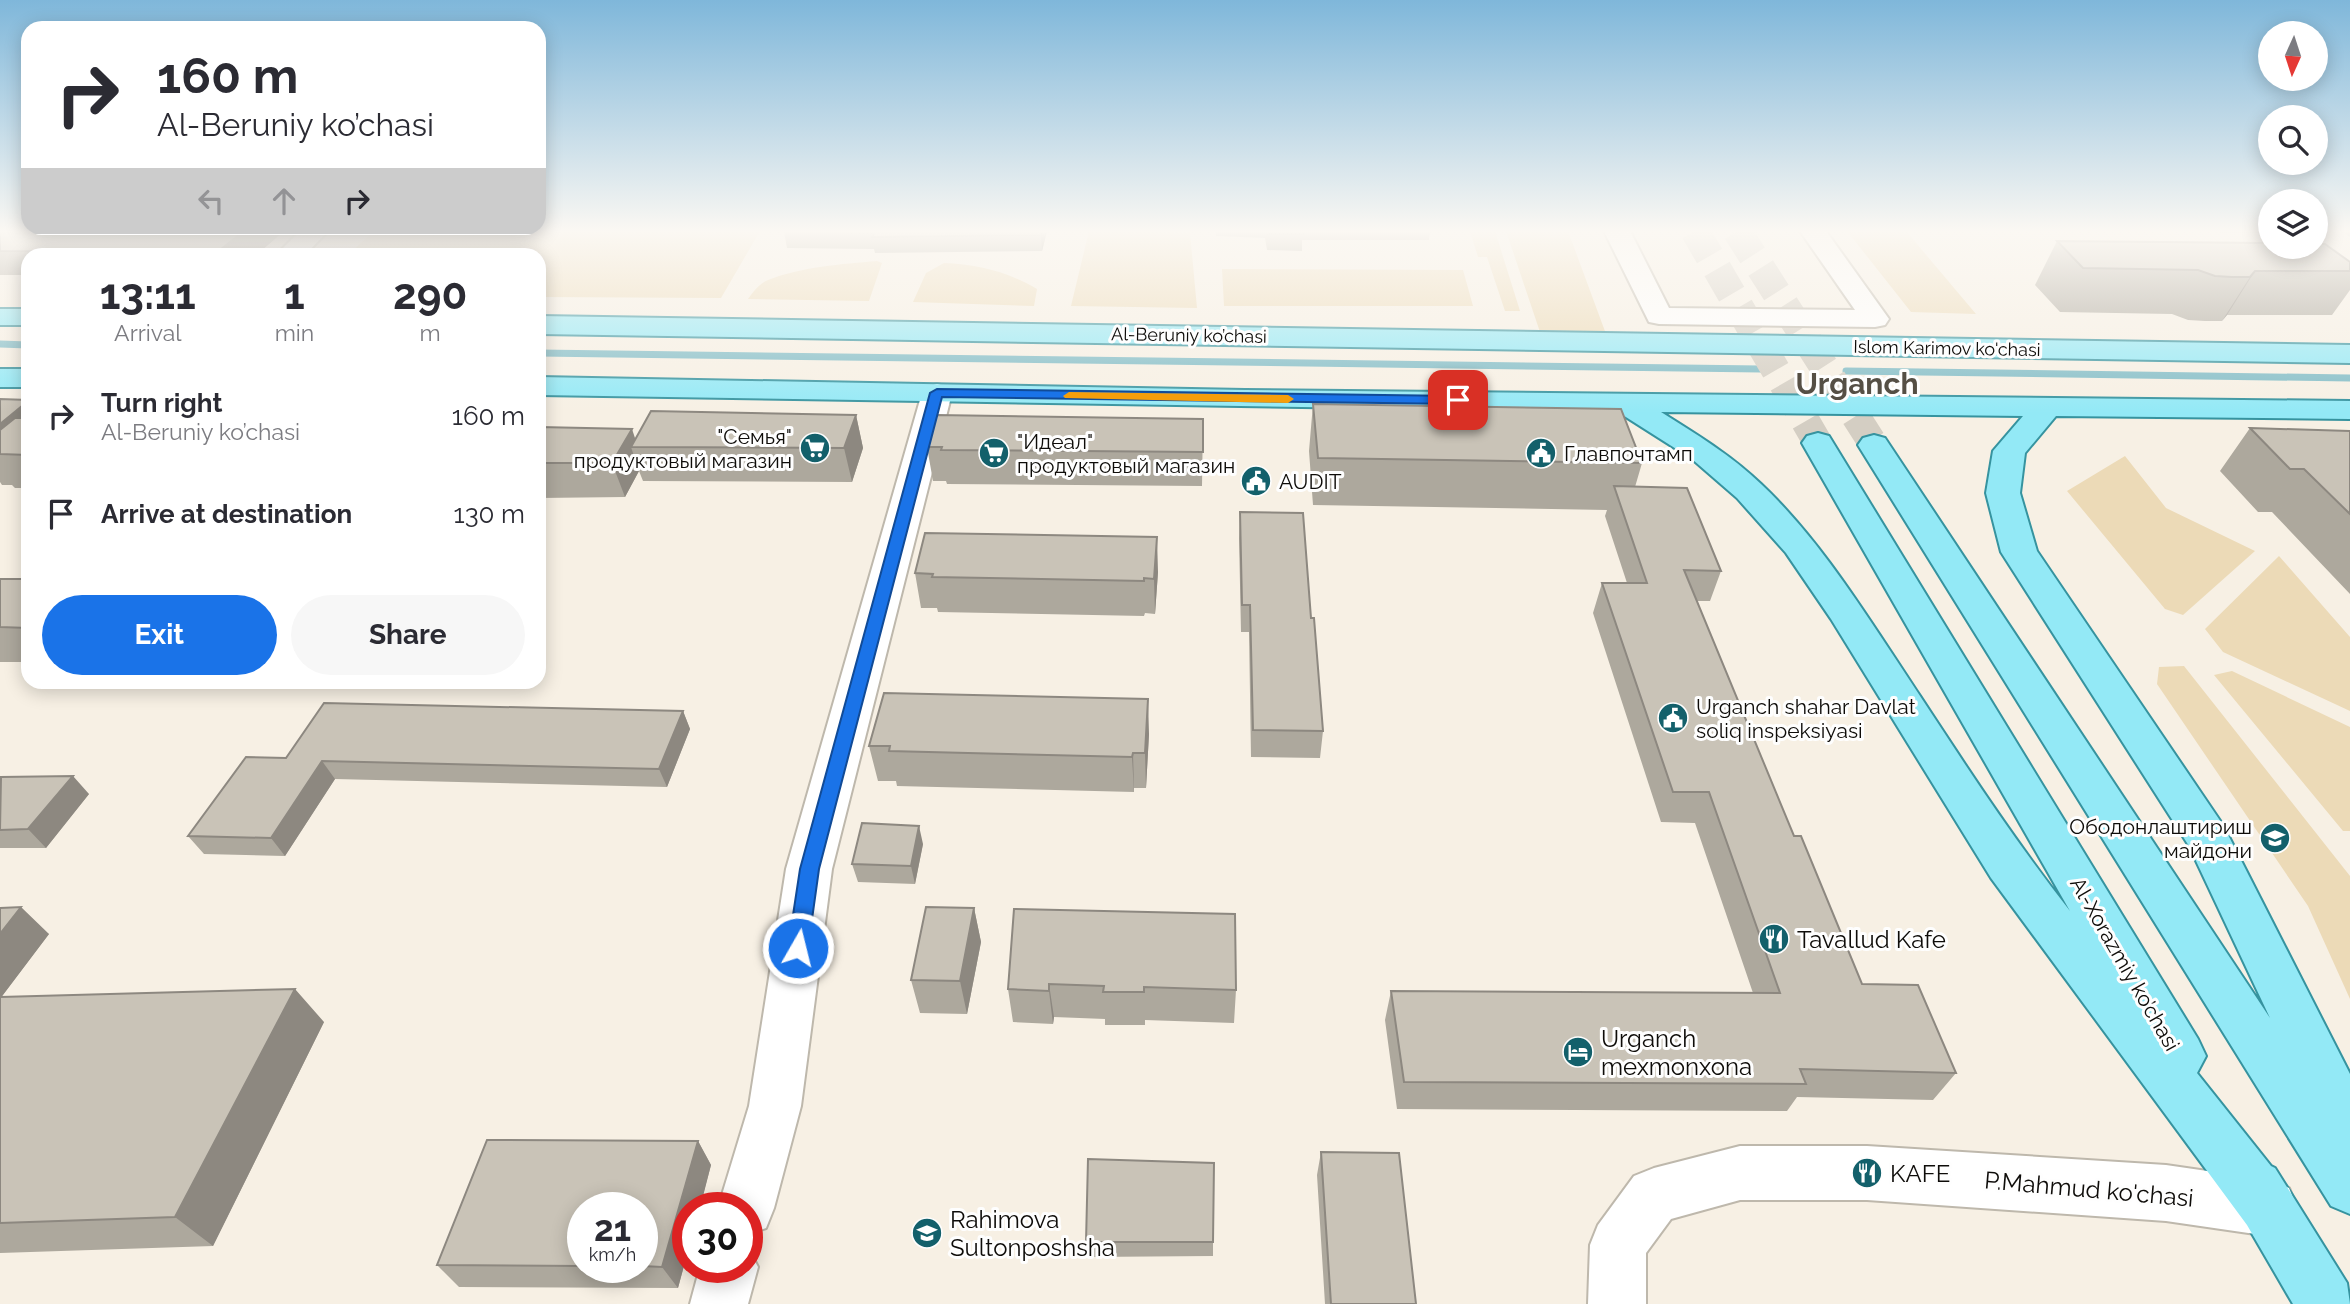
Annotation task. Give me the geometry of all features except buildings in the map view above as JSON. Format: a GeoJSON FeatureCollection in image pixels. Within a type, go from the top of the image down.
{"type":"FeatureCollection","features":[{"type":"Feature","properties":{"kind":"main road"},"geometry":{"type":"LineString","coordinates":[[0,317],[21,317]]}},
{"type":"Feature","properties":{"kind":"main road","name":"Al-Beruniy ko’chasi"},"geometry":{"type":"LineString","coordinates":[[546,325],[1545,342]]}},
{"type":"Feature","properties":{"kind":"main road","name":"Islom Karimov ko'chasi"},"geometry":{"type":"LineString","coordinates":[[1545,342],[2350,354]]}},
{"type":"Feature","properties":{"kind":"main road"},"geometry":{"type":"LineString","coordinates":[[0,378],[21,378]]}},
{"type":"Feature","properties":{"kind":"main road"},"geometry":{"type":"LineString","coordinates":[[546,386],[2350,410]]}},
{"type":"Feature","properties":{"kind":"main road"},"geometry":{"type":"LineString","coordinates":[[1623,402],[1712,459],[1749,491],[1798,545],[1844,610],[2007,865],[2269,1208]]}},
{"type":"Feature","properties":{"kind":"main road"},"geometry":{"type":"LineString","coordinates":[[2048,407],[2009,451],[2003,493],[2019,552],[2207,836],[2350,1129]]}},
{"type":"Feature","properties":{"kind":"main road","name":"Al-Xorazmiy ko’chasi"},"geometry":{"type":"LineString","coordinates":[[1818,443],[2326,1304]]}},
{"type":"Feature","properties":{"kind":"main road"},"geometry":{"type":"LineString","coordinates":[[1874,445],[2350,1188]]}},
{"type":"Feature","properties":{"kind":"street"},"geometry":{"type":"LineString","coordinates":[[1647,292],[1659,316],[1875,319],[1856,292]]}},
{"type":"Feature","properties":{"kind":"street"},"geometry":{"type":"LineString","coordinates":[[751,1192],[775,1106],[809,869],[937,393]]}},
{"type":"Feature","properties":{"kind":"street","name":"P.Mahmud ko'chasi"},"geometry":{"type":"LineString","coordinates":[[1617,1304],[1618,1245],[1654,1196],[1740,1173],[1880,1174],[2166,1193],[2269,1208]]}},
{"type":"Feature","properties":{"kind":"street"},"geometry":{"type":"LineString","coordinates":[[719,1304],[725,1283]]}},
{"type":"Feature","properties":{"kind":"shaded area"},"geometry":{"type":"Polygon","coordinates":[[[546,292],[725,292],[721,298],[546,297],[546,292]]]}},
{"type":"Feature","properties":{"kind":"shaded area"},"geometry":{"type":"Polygon","coordinates":[[[754,292],[872,292],[869,301],[748,299],[754,292]]]}},
{"type":"Feature","properties":{"kind":"shaded area"},"geometry":{"type":"Polygon","coordinates":[[[918,292],[1036,292],[1034,306],[913,302],[918,292]]]}},
{"type":"Feature","properties":{"kind":"shaded area"},"geometry":{"type":"Polygon","coordinates":[[[1074,292],[1195,292],[1197,308],[1071,306],[1074,292]]]}},
{"type":"Feature","properties":{"kind":"shaded area"},"geometry":{"type":"Polygon","coordinates":[[[1223,292],[1469,292],[1473,306],[1224,306],[1223,292]]]}},
{"type":"Feature","properties":{"kind":"shaded area"},"geometry":{"type":"Polygon","coordinates":[[[1499,292],[1514,292],[1520,311],[1505,311],[1499,292]]]}},
{"type":"Feature","properties":{"kind":"shaded area"},"geometry":{"type":"Polygon","coordinates":[[[1526,292],[1590,292],[1606,334],[1540,332],[1526,292]]]}},
{"type":"Feature","properties":{"kind":"shaded area"},"geometry":{"type":"Polygon","coordinates":[[[1895,292],[1957,292],[1976,314],[1911,312],[1895,292]]]}},
{"type":"Feature","properties":{"kind":"shaded area"},"geometry":{"type":"Polygon","coordinates":[[[2125,456],[2166,508],[2255,551],[2183,615],[2165,609],[2067,491],[2125,456]]]}},
{"type":"Feature","properties":{"kind":"shaded area"},"geometry":{"type":"Polygon","coordinates":[[[2279,556],[2350,637],[2350,711],[2223,652],[2205,629],[2279,556]]]}},
{"type":"Feature","properties":{"kind":"shaded area"},"geometry":{"type":"Polygon","coordinates":[[[2184,666],[2350,876],[2350,999],[2308,906],[2157,684],[2159,667],[2184,666]]]}},
{"type":"Feature","properties":{"kind":"shaded area"},"geometry":{"type":"Polygon","coordinates":[[[2232,671],[2350,727],[2350,831],[2343,831],[2214,675],[2232,671]]]}},
{"type":"Feature","properties":{"kind":"waterway"},"geometry":{"type":"LineString","coordinates":[[0,344],[21,345]]}},
{"type":"Feature","properties":{"kind":"waterway"},"geometry":{"type":"LineString","coordinates":[[546,353],[1761,369]]}},
{"type":"Feature","properties":{"kind":"waterway"},"geometry":{"type":"LineString","coordinates":[[1846,371],[2350,378]]}},
{"type":"Feature","properties":{"kind":"tunnel"},"geometry":{"type":"LineString","coordinates":[[1730,292],[1818,443]]}},
{"type":"Feature","properties":{"kind":"tunnel"},"geometry":{"type":"LineString","coordinates":[[1776,292],[1874,445]]}},
{"type":"Feature","properties":{"kind":"slow traffic"},"geometry":{"type":"LineString","coordinates":[[1069,396],[1288,399]]}},
{"type":"Feature","properties":{"kind":"place","name":"\"Семья\" продуктовый магазин"},"geometry":{"type":"Point","coordinates":[815,448]}},
{"type":"Feature","properties":{"kind":"place","name":"\"Идеал\" продуктовый магазин"},"geometry":{"type":"Point","coordinates":[994,453]}},
{"type":"Feature","properties":{"kind":"place","name":"Главпочтамп"},"geometry":{"type":"Point","coordinates":[1541,453]}},
{"type":"Feature","properties":{"kind":"place","name":"AUDIT"},"geometry":{"type":"Point","coordinates":[1256,481]}},
{"type":"Feature","properties":{"kind":"place","name":"Urganch shahar Davlat soliq inspeksiyasi"},"geometry":{"type":"Point","coordinates":[1673,718]}},
{"type":"Feature","properties":{"kind":"place","name":"Ободонлаштириш майдони"},"geometry":{"type":"Point","coordinates":[2275,838]}},
{"type":"Feature","properties":{"kind":"place","name":"Tavallud Kafe"},"geometry":{"type":"Point","coordinates":[1774,939]}},
{"type":"Feature","properties":{"kind":"place","name":"Urganch mexmonxona"},"geometry":{"type":"Point","coordinates":[1578,1052]}},
{"type":"Feature","properties":{"kind":"place","name":"KAFE"},"geometry":{"type":"Point","coordinates":[1867,1173]}},
{"type":"Feature","properties":{"kind":"place","name":"Rahimova Sultonposhsha"},"geometry":{"type":"Point","coordinates":[927,1233]}},
{"type":"Feature","properties":{"kind":"district","name":"Urganch"},"geometry":{"type":"Point","coordinates":[1857,383]}},
{"type":"Feature","properties":{"kind":"route"},"geometry":{"type":"LineString","coordinates":[[798,948],[809,869],[937,393],[1458,400]]}}]}
